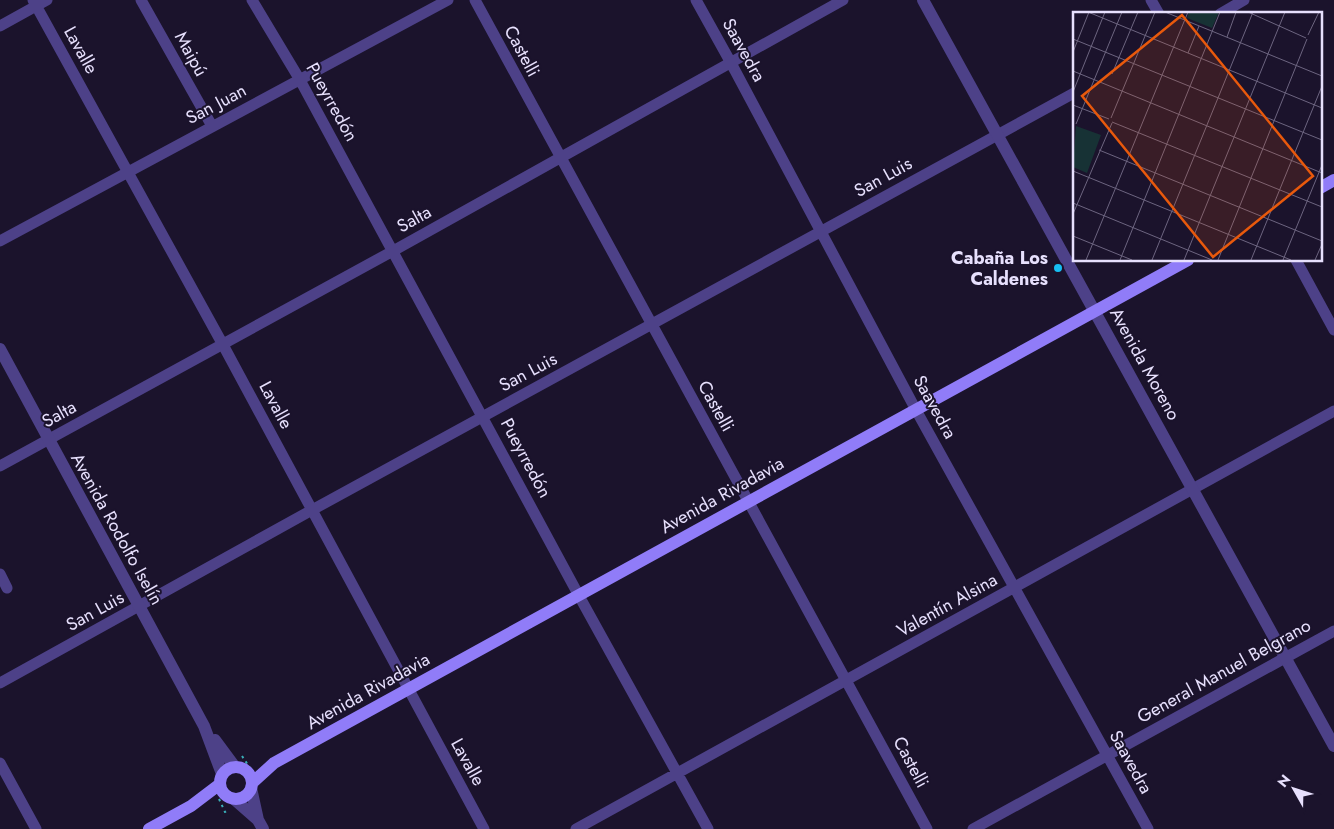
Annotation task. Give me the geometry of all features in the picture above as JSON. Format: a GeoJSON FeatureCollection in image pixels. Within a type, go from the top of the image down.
{"type":"FeatureCollection","features":[{"type":"Feature","properties":{"kind":"main road"},"geometry":{"type":"LineString","coordinates":[[1322,187],[1334,180]]}},
{"type":"Feature","properties":{"kind":"main road","name":"Avenida Rivadavia"},"geometry":{"type":"LineString","coordinates":[[251,786],[274,763],[1186,261]]}},
{"type":"Feature","properties":{"kind":"main road","name":"Avenida Rivadavia"},"geometry":{"type":"LineString","coordinates":[[240,768],[274,763]]}},
{"type":"Feature","properties":{"kind":"main road"},"geometry":{"type":"LineString","coordinates":[[149,829],[191,806],[221,779],[226,770],[240,768],[251,778],[251,786],[244,796],[191,806]]}},
{"type":"Feature","properties":{"kind":"main road"},"geometry":{"type":"LineString","coordinates":[[221,779],[224,794],[231,798]]}},
{"type":"Feature","properties":{"kind":"street"},"geometry":{"type":"LineString","coordinates":[[0,26],[34,3],[47,0]]}},
{"type":"Feature","properties":{"kind":"street","name":"Maipú"},"geometry":{"type":"LineString","coordinates":[[141,0],[212,126]]}},
{"type":"Feature","properties":{"kind":"street","name":"Pueyrredón"},"geometry":{"type":"LineString","coordinates":[[252,0],[300,80],[578,594],[708,829]]}},
{"type":"Feature","properties":{"kind":"street","name":"San Juan"},"geometry":{"type":"LineString","coordinates":[[0,241],[448,0]]}},
{"type":"Feature","properties":{"kind":"street","name":"Castelli"},"geometry":{"type":"LineString","coordinates":[[475,0],[927,829]]}},
{"type":"Feature","properties":{"kind":"street","name":"Saavedra"},"geometry":{"type":"LineString","coordinates":[[696,0],[916,410],[1148,829]]}},
{"type":"Feature","properties":{"kind":"street","name":"Salta"},"geometry":{"type":"LineString","coordinates":[[0,466],[844,0]]}},
{"type":"Feature","properties":{"kind":"street","name":"Avenida Moreno"},"geometry":{"type":"LineString","coordinates":[[924,0],[1334,746]]}},
{"type":"Feature","properties":{"kind":"street"},"geometry":{"type":"LineString","coordinates":[[1151,0],[1158,12]]}},
{"type":"Feature","properties":{"kind":"street"},"geometry":{"type":"LineString","coordinates":[[1223,12],[1244,0]]}},
{"type":"Feature","properties":{"kind":"street","name":"Lavalle"},"geometry":{"type":"LineString","coordinates":[[34,3],[222,343],[484,829]]}},
{"type":"Feature","properties":{"kind":"street","name":"San Luis"},"geometry":{"type":"LineString","coordinates":[[0,683],[483,416],[652,325],[820,230],[1073,94]]}},
{"type":"Feature","properties":{"kind":"street"},"geometry":{"type":"LineString","coordinates":[[1297,261],[1334,330]]}},
{"type":"Feature","properties":{"kind":"street","name":"Avenida Rodolfo Iselín"},"geometry":{"type":"LineString","coordinates":[[0,349],[204,726],[221,779]]}},
{"type":"Feature","properties":{"kind":"street","name":"Valentín Alsina"},"geometry":{"type":"LineString","coordinates":[[576,829],[1194,490],[1334,411]]}},
{"type":"Feature","properties":{"kind":"street"},"geometry":{"type":"LineString","coordinates":[[0,574],[7,588]]}},
{"type":"Feature","properties":{"kind":"street","name":"General Manuel Belgrano"},"geometry":{"type":"LineString","coordinates":[[973,829],[1334,630]]}},
{"type":"Feature","properties":{"kind":"street","name":"Avenida Rodolfo Iselín"},"geometry":{"type":"LineString","coordinates":[[204,726],[240,768]]}},
{"type":"Feature","properties":{"kind":"street"},"geometry":{"type":"LineString","coordinates":[[0,763],[36,829]]}},
{"type":"Feature","properties":{"kind":"street"},"geometry":{"type":"LineString","coordinates":[[251,786],[260,824]]}},
{"type":"Feature","properties":{"kind":"street"},"geometry":{"type":"LineString","coordinates":[[231,798],[260,824]]}},
{"type":"Feature","properties":{"kind":"place","name":"Cabaña Los Caldenes"},"geometry":{"type":"Point","coordinates":[1058,268]}}]}
